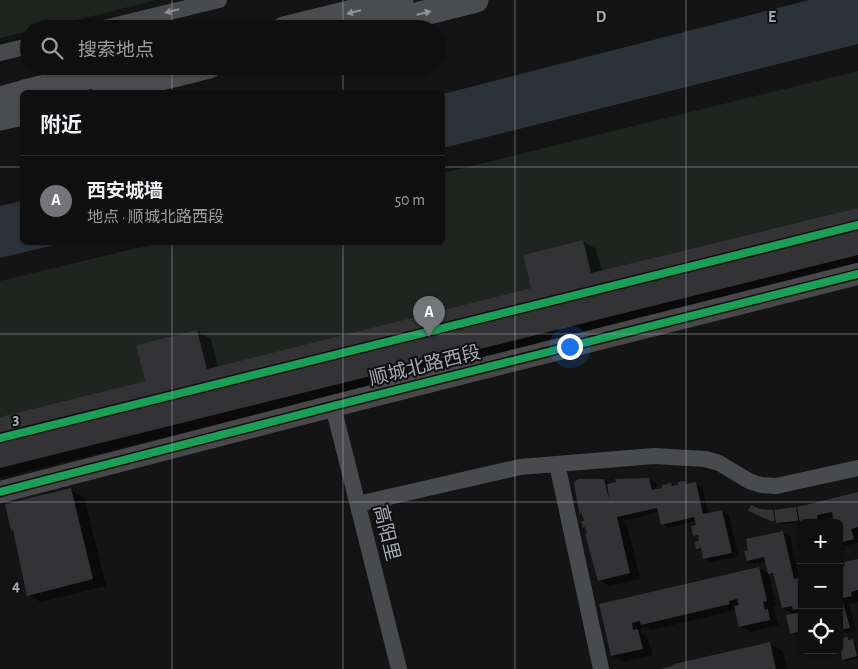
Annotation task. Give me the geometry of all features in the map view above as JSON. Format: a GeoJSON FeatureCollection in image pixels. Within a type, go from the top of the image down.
{"type":"FeatureCollection","features":[{"type":"Feature","properties":{"kind":"main road"},"geometry":{"type":"LineString","coordinates":[[320,20],[401,0]]}},
{"type":"Feature","properties":{"kind":"main road"},"geometry":{"type":"LineString","coordinates":[[396,20],[476,0]]}},
{"type":"Feature","properties":{"kind":"main road"},"geometry":{"type":"LineString","coordinates":[[36,90],[96,75]]}},
{"type":"Feature","properties":{"kind":"main road"},"geometry":{"type":"LineString","coordinates":[[112,90],[173,75]]}},
{"type":"Feature","properties":{"kind":"main road"},"geometry":{"type":"LineString","coordinates":[[0,99],[20,94]]}},
{"type":"Feature","properties":{"kind":"main road"},"geometry":{"type":"LineString","coordinates":[[0,118],[20,113]]}},
{"type":"Feature","properties":{"kind":"street"},"geometry":{"type":"LineString","coordinates":[[137,20],[219,0]]}},
{"type":"Feature","properties":{"kind":"street"},"geometry":{"type":"LineString","coordinates":[[0,53],[20,48]]}},
{"type":"Feature","properties":{"kind":"street","name":"顺城北路西段"},"geometry":{"type":"LineString","coordinates":[[0,492],[858,274]]}},
{"type":"Feature","properties":{"kind":"street","name":"高阳里"},"geometry":{"type":"LineString","coordinates":[[333,406],[399,669]]}},
{"type":"Feature","properties":{"kind":"street"},"geometry":{"type":"LineString","coordinates":[[358,504],[520,467],[654,456],[705,459],[719,464],[750,481],[762,485],[776,486],[858,468]]}},
{"type":"Feature","properties":{"kind":"street"},"geometry":{"type":"LineString","coordinates":[[557,464],[601,669]]}},
{"type":"Feature","properties":{"kind":"shaded area"},"geometry":{"type":"Polygon","coordinates":[[[0,0],[157,0],[76,20],[20,20],[20,33],[0,38],[0,0]]]}},
{"type":"Feature","properties":{"kind":"shaded area"},"geometry":{"type":"Polygon","coordinates":[[[809,0],[858,0],[858,44],[445,147],[445,93],[809,0]]]}},
{"type":"Feature","properties":{"kind":"shaded area"},"geometry":{"type":"Polygon","coordinates":[[[858,71],[858,208],[591,273],[583,240],[523,255],[531,288],[207,369],[197,330],[136,345],[145,381],[0,417],[0,281],[150,245],[445,245],[445,173],[858,71]]]}},
{"type":"Feature","properties":{"kind":"shaded area"},"geometry":{"type":"Polygon","coordinates":[[[20,201],[20,245],[55,245],[0,258],[0,206],[20,201]]]}},
{"type":"Feature","properties":{"kind":"building"},"geometry":{"type":"Polygon","coordinates":[[[858,208],[858,255],[0,468],[0,417],[145,381],[136,345],[197,330],[207,369],[531,288],[523,255],[583,240],[591,273],[858,208]]]}},
{"type":"Feature","properties":{"kind":"building"},"geometry":{"type":"Polygon","coordinates":[[[649,478],[652,490],[662,488],[662,485],[671,483],[672,486],[678,485],[678,482],[685,481],[686,484],[696,482],[703,514],[722,510],[732,553],[703,559],[701,548],[696,549],[695,542],[699,541],[698,535],[693,536],[691,526],[696,525],[694,517],[661,525],[657,508],[617,517],[630,573],[598,581],[585,534],[587,534],[581,521],[584,521],[581,511],[580,517],[574,483],[578,479],[604,479],[609,499],[607,484],[616,482],[615,479],[649,478]]]}},
{"type":"Feature","properties":{"kind":"building"},"geometry":{"type":"Polygon","coordinates":[[[71,488],[93,579],[27,596],[13,530],[11,531],[5,504],[71,488]]]}},
{"type":"Feature","properties":{"kind":"building"},"geometry":{"type":"Polygon","coordinates":[[[858,492],[858,527],[851,529],[854,539],[843,542],[843,519],[833,519],[832,512],[817,515],[818,519],[799,519],[797,507],[858,492]]]}},
{"type":"Feature","properties":{"kind":"building"},"geometry":{"type":"Polygon","coordinates":[[[751,505],[760,509],[773,510],[775,521],[748,511],[751,505]]]}},
{"type":"Feature","properties":{"kind":"building"},"geometry":{"type":"Polygon","coordinates":[[[796,507],[798,520],[776,523],[774,510],[796,507]]]}},
{"type":"Feature","properties":{"kind":"building"},"geometry":{"type":"Polygon","coordinates":[[[783,531],[794,579],[798,578],[798,609],[793,610],[792,606],[782,608],[773,573],[768,574],[764,557],[747,561],[744,551],[748,550],[746,539],[783,531]]]}},
{"type":"Feature","properties":{"kind":"building"},"geometry":{"type":"Polygon","coordinates":[[[858,559],[858,590],[851,592],[852,596],[843,598],[843,566],[845,566],[844,562],[858,559]]]}},
{"type":"Feature","properties":{"kind":"building"},"geometry":{"type":"Polygon","coordinates":[[[759,567],[767,601],[763,602],[765,610],[768,609],[770,620],[739,627],[734,606],[739,605],[737,599],[729,601],[730,604],[641,625],[640,621],[632,623],[633,630],[638,629],[643,649],[611,656],[599,604],[759,567]]]}},
{"type":"Feature","properties":{"kind":"building"},"geometry":{"type":"Polygon","coordinates":[[[843,602],[850,628],[843,629],[843,602]]]}},
{"type":"Feature","properties":{"kind":"building"},"geometry":{"type":"Polygon","coordinates":[[[798,613],[798,632],[790,634],[786,615],[798,613]]]}},
{"type":"Feature","properties":{"kind":"building"},"geometry":{"type":"Polygon","coordinates":[[[848,637],[848,640],[853,639],[857,656],[842,660],[843,638],[848,637]]]}},
{"type":"Feature","properties":{"kind":"building"},"geometry":{"type":"Polygon","coordinates":[[[770,642],[776,669],[661,669],[674,664],[770,642]]]}},
{"type":"Feature","properties":{"kind":"cycle path"},"geometry":{"type":"LineString","coordinates":[[0,438],[858,225]]}},
{"type":"Feature","properties":{"kind":"cycle path"},"geometry":{"type":"LineString","coordinates":[[0,492],[858,274]]}},
{"type":"Feature","properties":{"kind":"place","name":"西安城墙"},"geometry":{"type":"Point","coordinates":[429,337]}}]}
